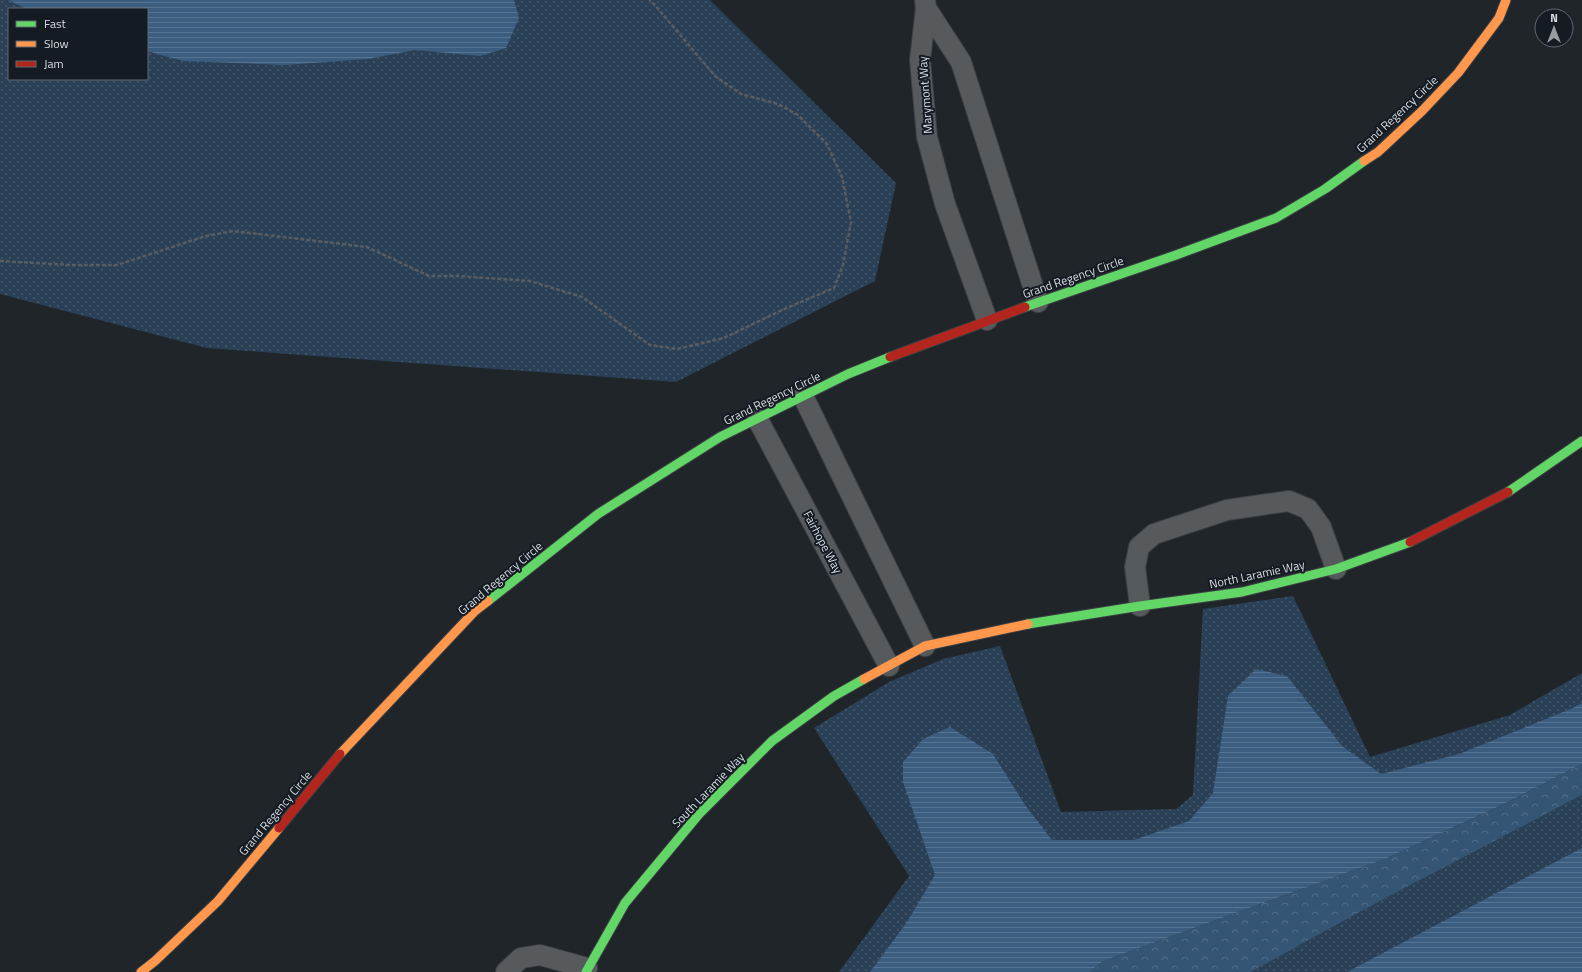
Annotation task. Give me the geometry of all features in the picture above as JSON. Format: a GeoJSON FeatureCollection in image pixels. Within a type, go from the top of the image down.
{"type":"FeatureCollection","features":[{"type":"Feature","properties":{"kind":"street","name":"Grand Regency Circle"},"geometry":{"type":"LineString","coordinates":[[141,972],[155,961],[218,900],[344,749],[475,611],[598,514],[720,437],[848,374],[987,320],[1176,255],[1276,218],[1326,189],[1378,152],[1427,106],[1458,73],[1499,18],[1506,0]]}},
{"type":"Feature","properties":{"kind":"street","name":"Marymont Way"},"geometry":{"type":"LineString","coordinates":[[926,4],[961,62],[1038,302]]}},
{"type":"Feature","properties":{"kind":"street","name":"Marymont Way"},"geometry":{"type":"LineString","coordinates":[[926,4],[920,60],[927,137],[945,204],[987,320]]}},
{"type":"Feature","properties":{"kind":"street"},"geometry":{"type":"LineString","coordinates":[[803,396],[925,646]]}},
{"type":"Feature","properties":{"kind":"street","name":"Fairhope Way"},"geometry":{"type":"LineString","coordinates":[[757,418],[889,666]]}},
{"type":"Feature","properties":{"kind":"street","name":"North Laramie Way"},"geometry":{"type":"LineString","coordinates":[[889,666],[925,646],[1028,624],[1140,606],[1242,592],[1336,569],[1406,544],[1509,492],[1582,441]]}},
{"type":"Feature","properties":{"kind":"street"},"geometry":{"type":"LineString","coordinates":[[1140,606],[1135,567],[1139,547],[1154,534],[1227,510],[1289,501],[1308,509],[1321,527],[1336,569]]}},
{"type":"Feature","properties":{"kind":"street","name":"South Laramie Way"},"geometry":{"type":"LineString","coordinates":[[586,970],[625,903],[699,814],[772,741],[834,696],[889,666]]}},
{"type":"Feature","properties":{"kind":"street"},"geometry":{"type":"LineString","coordinates":[[506,972],[521,958],[540,955],[586,970]]}},
{"type":"Feature","properties":{"kind":"path"},"geometry":{"type":"LineString","coordinates":[[0,261],[72,265],[116,265],[206,236],[233,231],[366,247],[428,276],[457,276],[530,281],[582,297],[650,345],[677,349],[724,338],[782,310],[834,288],[843,265],[851,222],[842,177],[827,144],[798,115],[778,104],[741,94],[715,76],[649,0]]}},
{"type":"Feature","properties":{"kind":"shaded area"},"geometry":{"type":"Polygon","coordinates":[[[0,0],[710,0],[896,183],[875,281],[676,382],[207,348],[0,294],[0,0]]]}},
{"type":"Feature","properties":{"kind":"shaded area"},"geometry":{"type":"Polygon","coordinates":[[[8,0],[514,0],[519,18],[506,48],[480,56],[415,50],[368,59],[285,65],[183,61],[148,51],[148,8],[25,8],[8,0]]]}},
{"type":"Feature","properties":{"kind":"shaded area"},"geometry":{"type":"Polygon","coordinates":[[[1293,596],[1370,757],[1510,715],[1582,673],[1582,764],[1385,859],[1103,961],[1090,972],[839,972],[909,876],[814,728],[889,682],[943,659],[1000,646],[1061,812],[1176,809],[1193,795],[1203,609],[1293,596]]]}},
{"type":"Feature","properties":{"kind":"shaded area"},"geometry":{"type":"Polygon","coordinates":[[[1256,669],[1287,676],[1342,746],[1381,774],[1459,754],[1582,703],[1582,764],[1502,805],[1385,859],[1103,961],[1090,972],[870,972],[907,922],[935,875],[903,782],[903,762],[923,739],[950,727],[993,754],[1025,805],[1052,840],[1134,840],[1189,821],[1213,793],[1228,696],[1256,669]]]}},
{"type":"Feature","properties":{"kind":"shaded area"},"geometry":{"type":"Polygon","coordinates":[[[1582,795],[1582,972],[1251,972],[1369,907],[1582,795]]]}},
{"type":"Feature","properties":{"kind":"shaded area"},"geometry":{"type":"Polygon","coordinates":[[[1582,848],[1582,972],[1347,972],[1582,848]]]}},
{"type":"Feature","properties":{"kind":"green space"},"geometry":{"type":"Polygon","coordinates":[[[1582,764],[1582,795],[1369,907],[1251,972],[1090,972],[1103,961],[1385,859],[1502,805],[1582,764]]]}},
{"type":"Feature","properties":{"kind":"traffic: fast"},"geometry":{"type":"LineString","coordinates":[[1025,307],[1176,255],[1276,218],[1325,189],[1364,161]]}},
{"type":"Feature","properties":{"kind":"traffic: fast"},"geometry":{"type":"LineString","coordinates":[[488,601],[598,514],[720,437],[848,374],[890,357]]}},
{"type":"Feature","properties":{"kind":"traffic: fast"},"geometry":{"type":"LineString","coordinates":[[1508,492],[1582,441]]}},
{"type":"Feature","properties":{"kind":"traffic: fast"},"geometry":{"type":"LineString","coordinates":[[1028,624],[1140,606],[1242,592],[1336,569],[1410,542]]}},
{"type":"Feature","properties":{"kind":"traffic: fast"},"geometry":{"type":"LineString","coordinates":[[586,972],[625,903],[699,814],[772,741],[834,696],[864,679]]}},
{"type":"Feature","properties":{"kind":"traffic: slow"},"geometry":{"type":"LineString","coordinates":[[1364,161],[1378,152],[1422,111],[1458,73],[1499,18],[1506,0]]}},
{"type":"Feature","properties":{"kind":"traffic: slow"},"geometry":{"type":"LineString","coordinates":[[340,754],[475,611],[488,601]]}},
{"type":"Feature","properties":{"kind":"traffic: slow"},"geometry":{"type":"LineString","coordinates":[[864,679],[925,646],[1028,624]]}},
{"type":"Feature","properties":{"kind":"traffic: slow"},"geometry":{"type":"LineString","coordinates":[[141,972],[155,961],[218,901],[279,828]]}},
{"type":"Feature","properties":{"kind":"traffic: jam"},"geometry":{"type":"LineString","coordinates":[[890,357],[1025,307]]}},
{"type":"Feature","properties":{"kind":"traffic: jam"},"geometry":{"type":"LineString","coordinates":[[1410,542],[1508,492]]}},
{"type":"Feature","properties":{"kind":"traffic: jam"},"geometry":{"type":"LineString","coordinates":[[279,828],[340,754]]}}]}
